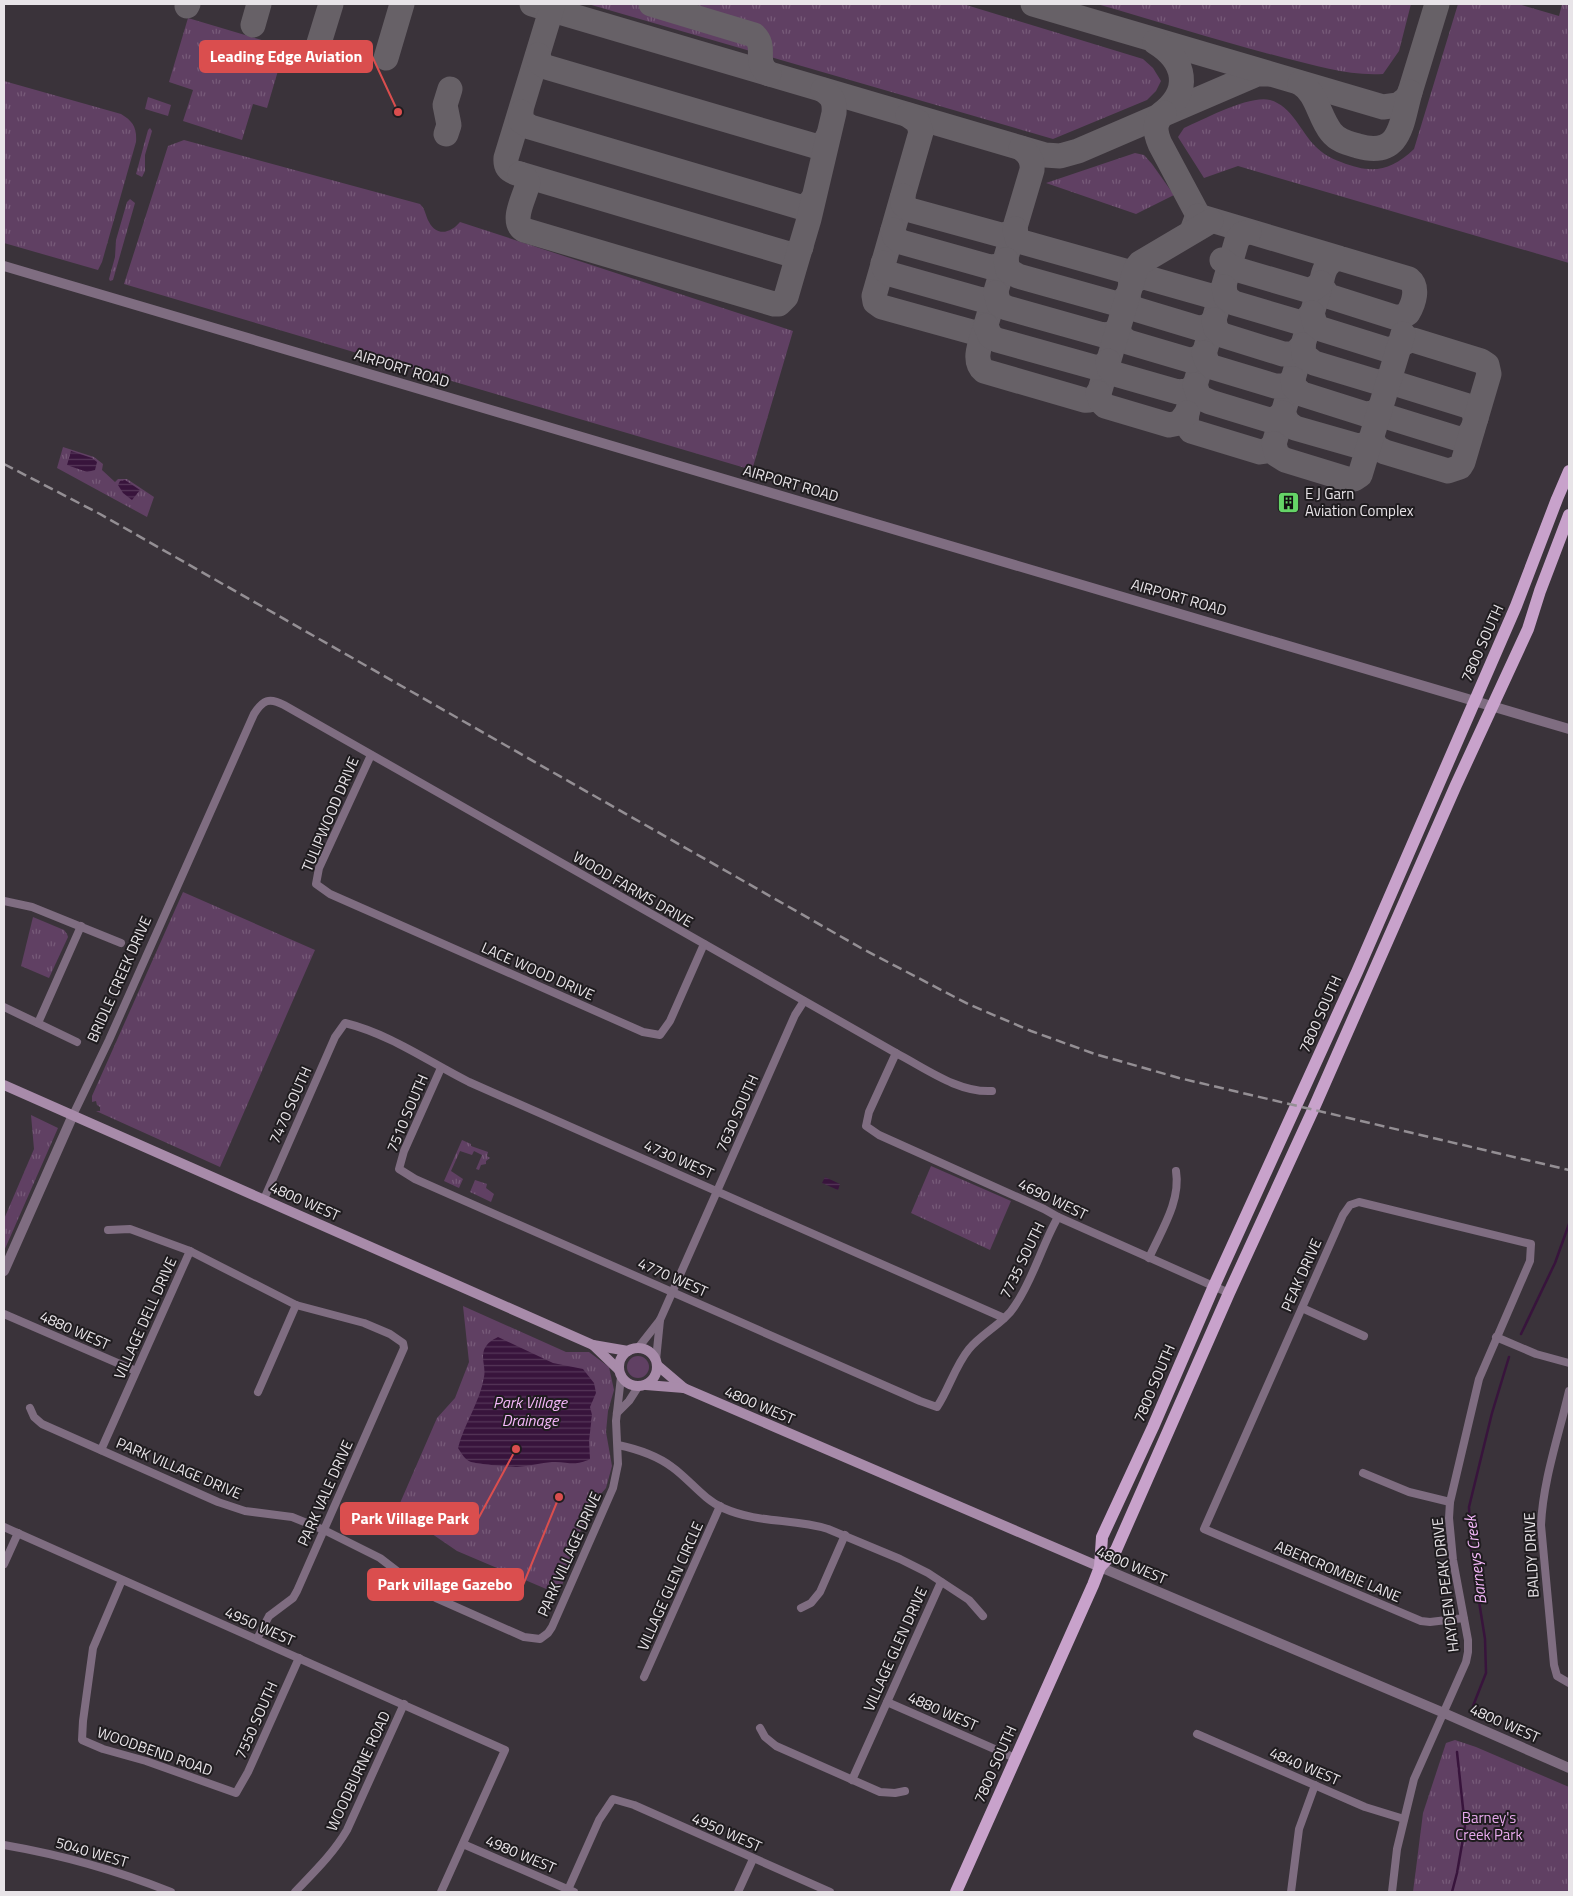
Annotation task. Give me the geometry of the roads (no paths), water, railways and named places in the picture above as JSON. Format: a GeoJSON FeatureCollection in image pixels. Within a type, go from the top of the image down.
{"type":"FeatureCollection","features":[{"type":"Feature","properties":{"kind":"main road","name":"7800 SOUTH"},"geometry":{"type":"LineString","coordinates":[[1100,1567],[1102,1537],[1353,981],[1516,606],[1556,499],[1569,471]]}},
{"type":"Feature","properties":{"kind":"main road","name":"7800 SOUTH"},"geometry":{"type":"LineString","coordinates":[[956,1892],[1100,1567],[1116,1550],[1229,1293],[1528,629],[1569,516]]}},
{"type":"Feature","properties":{"kind":"main road","name":"4800 WEST"},"geometry":{"type":"LineString","coordinates":[[4,1084],[593,1345],[649,1351],[657,1363],[684,1388],[1100,1567]]}},
{"type":"Feature","properties":{"kind":"main road","name":"4800 WEST"},"geometry":{"type":"LineString","coordinates":[[593,1345],[620,1373],[627,1384],[684,1388]]}},
{"type":"Feature","properties":{"kind":"main road"},"geometry":{"type":"LineString","coordinates":[[620,1373],[621,1358],[633,1349]]}},
{"type":"Feature","properties":{"kind":"main road"},"geometry":{"type":"LineString","coordinates":[[642,1386],[655,1376],[657,1363]]}},
{"type":"Feature","properties":{"kind":"street","name":"AIRPORT ROAD"},"geometry":{"type":"LineString","coordinates":[[4,266],[1569,728]]}},
{"type":"Feature","properties":{"kind":"street","name":"WOOD FARMS DRIVE"},"geometry":{"type":"LineString","coordinates":[[265,701],[284,705],[804,1001],[964,1089],[978,1092],[992,1091]]}},
{"type":"Feature","properties":{"kind":"street","name":"BRIDLE CREEK DRIVE"},"geometry":{"type":"LineString","coordinates":[[4,1271],[254,714],[265,701]]}},
{"type":"Feature","properties":{"kind":"street","name":"TULIPWOOD DRIVE"},"geometry":{"type":"LineString","coordinates":[[316,884],[319,868],[371,755]]}},
{"type":"Feature","properties":{"kind":"street","name":"LACE WOOD DRIVE"},"geometry":{"type":"LineString","coordinates":[[316,884],[330,894],[643,1032],[660,1034],[670,1021],[704,944]]}},
{"type":"Feature","properties":{"kind":"street"},"geometry":{"type":"LineString","coordinates":[[4,901],[32,907],[121,943]]}},
{"type":"Feature","properties":{"kind":"street"},"geometry":{"type":"LineString","coordinates":[[38,1023],[81,926]]}},
{"type":"Feature","properties":{"kind":"street","name":"7630 SOUTH"},"geometry":{"type":"LineString","coordinates":[[657,1363],[660,1320],[795,1015],[804,1001]]}},
{"type":"Feature","properties":{"kind":"street"},"geometry":{"type":"LineString","coordinates":[[4,1007],[77,1042]]}},
{"type":"Feature","properties":{"kind":"street","name":"4730 WEST"},"geometry":{"type":"LineString","coordinates":[[345,1024],[360,1027],[397,1043],[469,1082],[1004,1318]]}},
{"type":"Feature","properties":{"kind":"street","name":"7470 SOUTH"},"geometry":{"type":"LineString","coordinates":[[264,1199],[335,1038],[345,1024]]}},
{"type":"Feature","properties":{"kind":"street","name":"4690 WEST"},"geometry":{"type":"LineString","coordinates":[[896,1052],[869,1112],[866,1126],[879,1135],[1229,1293]]}},
{"type":"Feature","properties":{"kind":"street","name":"7510 SOUTH"},"geometry":{"type":"LineString","coordinates":[[399,1169],[404,1151],[441,1068]]}},
{"type":"Feature","properties":{"kind":"street","name":"4770 WEST"},"geometry":{"type":"LineString","coordinates":[[399,1169],[415,1179],[937,1407]]}},
{"type":"Feature","properties":{"kind":"street"},"geometry":{"type":"LineString","coordinates":[[1149,1258],[1175,1198],[1178,1183],[1176,1171]]}},
{"type":"Feature","properties":{"kind":"street","name":"PEAK DRIVE"},"geometry":{"type":"LineString","coordinates":[[1204,1529],[1350,1204],[1359,1202],[1532,1244]]}},
{"type":"Feature","properties":{"kind":"street","name":"7735 SOUTH"},"geometry":{"type":"LineString","coordinates":[[937,1407],[946,1393],[960,1361],[969,1349],[1016,1306],[1058,1217]]}},
{"type":"Feature","properties":{"kind":"street"},"geometry":{"type":"LineString","coordinates":[[108,1230],[130,1229],[190,1251]]}},
{"type":"Feature","properties":{"kind":"street","name":"HAYDEN PEAK DRIVE"},"geometry":{"type":"LineString","coordinates":[[1392,1892],[1397,1849],[1414,1780],[1466,1662],[1468,1652],[1451,1542],[1450,1502],[1479,1380],[1530,1261],[1532,1244]]}},
{"type":"Feature","properties":{"kind":"street","name":"VILLAGE DELL DRIVE"},"geometry":{"type":"LineString","coordinates":[[101,1450],[190,1251],[296,1305],[364,1323],[399,1339],[403,1342],[404,1348]]}},
{"type":"Feature","properties":{"kind":"street"},"geometry":{"type":"LineString","coordinates":[[258,1392],[296,1305]]}},
{"type":"Feature","properties":{"kind":"street"},"geometry":{"type":"LineString","coordinates":[[1302,1308],[1364,1336]]}},
{"type":"Feature","properties":{"kind":"street","name":"4880 WEST"},"geometry":{"type":"LineString","coordinates":[[4,1314],[136,1371]]}},
{"type":"Feature","properties":{"kind":"street","name":"7630 SOUTH"},"geometry":{"type":"LineString","coordinates":[[633,1349],[660,1320]]}},
{"type":"Feature","properties":{"kind":"street"},"geometry":{"type":"LineString","coordinates":[[1496,1338],[1536,1354],[1569,1363]]}},
{"type":"Feature","properties":{"kind":"street","name":"PARK VALE DRIVE"},"geometry":{"type":"LineString","coordinates":[[258,1639],[269,1616],[293,1598],[404,1348]]}},
{"type":"Feature","properties":{"kind":"street","name":"PARK VILLAGE DRIVE"},"geometry":{"type":"LineString","coordinates":[[30,1408],[34,1417],[42,1424],[233,1508],[292,1517],[324,1530],[380,1558],[419,1588],[436,1598],[524,1637],[540,1640],[548,1633],[552,1626],[613,1488],[618,1464],[616,1421],[620,1373]]}},
{"type":"Feature","properties":{"kind":"street"},"geometry":{"type":"LineString","coordinates":[[617,1412],[642,1386]]}},
{"type":"Feature","properties":{"kind":"street","name":"BALDY DRIVE"},"geometry":{"type":"LineString","coordinates":[[1569,1390],[1546,1484],[1541,1525],[1554,1665],[1557,1676],[1569,1683]]}},
{"type":"Feature","properties":{"kind":"street","name":"VILLAGE GLEN DRIVE"},"geometry":{"type":"LineString","coordinates":[[618,1445],[640,1451],[671,1466],[720,1506],[750,1518],[816,1525],[845,1535],[916,1566],[940,1582],[852,1780]]}},
{"type":"Feature","properties":{"kind":"street"},"geometry":{"type":"LineString","coordinates":[[1363,1473],[1409,1492],[1450,1502]]}},
{"type":"Feature","properties":{"kind":"street","name":"VILLAGE GLEN CIRCLE"},"geometry":{"type":"LineString","coordinates":[[644,1677],[720,1506]]}},
{"type":"Feature","properties":{"kind":"street","name":"4950 WEST"},"geometry":{"type":"LineString","coordinates":[[4,1527],[505,1750],[463,1844]]}},
{"type":"Feature","properties":{"kind":"street","name":"ABERCROMBIE LANE"},"geometry":{"type":"LineString","coordinates":[[1204,1529],[1420,1621],[1430,1622],[1464,1618]]}},
{"type":"Feature","properties":{"kind":"street"},"geometry":{"type":"LineString","coordinates":[[4,1564],[18,1533]]}},
{"type":"Feature","properties":{"kind":"street"},"geometry":{"type":"LineString","coordinates":[[801,1608],[811,1603],[820,1592],[845,1535]]}},
{"type":"Feature","properties":{"kind":"street","name":"4800 WEST"},"geometry":{"type":"LineString","coordinates":[[1100,1567],[1444,1712],[1569,1768]]}},
{"type":"Feature","properties":{"kind":"street","name":"WOODBEND ROAD"},"geometry":{"type":"LineString","coordinates":[[122,1580],[92,1648],[82,1740],[103,1749],[146,1760],[236,1793]]}},
{"type":"Feature","properties":{"kind":"street"},"geometry":{"type":"LineString","coordinates":[[940,1582],[969,1600],[983,1616]]}},
{"type":"Feature","properties":{"kind":"street","name":"7550 SOUTH"},"geometry":{"type":"LineString","coordinates":[[236,1793],[248,1772],[299,1658]]}},
{"type":"Feature","properties":{"kind":"street","name":"4880 WEST"},"geometry":{"type":"LineString","coordinates":[[887,1702],[1016,1758]]}},
{"type":"Feature","properties":{"kind":"street","name":"WOODBURNE ROAD"},"geometry":{"type":"LineString","coordinates":[[295,1892],[332,1854],[340,1843],[404,1704]]}},
{"type":"Feature","properties":{"kind":"street"},"geometry":{"type":"LineString","coordinates":[[760,1728],[765,1738],[776,1746],[852,1780],[880,1792],[905,1792]]}},
{"type":"Feature","properties":{"kind":"street","name":"4840 WEST"},"geometry":{"type":"LineString","coordinates":[[1197,1734],[1365,1807],[1404,1819]]}},
{"type":"Feature","properties":{"kind":"street"},"geometry":{"type":"LineString","coordinates":[[1291,1892],[1299,1829],[1315,1785]]}},
{"type":"Feature","properties":{"kind":"street","name":"4950 WEST"},"geometry":{"type":"LineString","coordinates":[[570,1891],[599,1820],[613,1799],[634,1805],[830,1892]]}},
{"type":"Feature","properties":{"kind":"street"},"geometry":{"type":"LineString","coordinates":[[441,1892],[463,1844]]}},
{"type":"Feature","properties":{"kind":"street","name":"4980 WEST"},"geometry":{"type":"LineString","coordinates":[[463,1844],[570,1891]]}},
{"type":"Feature","properties":{"kind":"street","name":"5040 WEST"},"geometry":{"type":"LineString","coordinates":[[4,1845],[69,1858],[106,1868],[171,1892]]}},
{"type":"Feature","properties":{"kind":"street"},"geometry":{"type":"LineString","coordinates":[[738,1892],[753,1859]]}},
{"type":"Feature","properties":{"kind":"water"},"geometry":{"type":"Polygon","coordinates":[[[71,451],[92,458],[97,462],[95,470],[87,472],[67,465],[71,451]]]}},
{"type":"Feature","properties":{"kind":"water"},"geometry":{"type":"Polygon","coordinates":[[[125,480],[140,490],[132,500],[123,493],[118,485],[120,481],[125,480]]]}},
{"type":"Feature","properties":{"kind":"water"},"geometry":{"type":"Polygon","coordinates":[[[825,1177],[840,1184],[838,1190],[822,1183],[825,1177]]]}},
{"type":"Feature","properties":{"kind":"water","name":"Park Village Drainage"},"geometry":{"type":"Polygon","coordinates":[[[498,1337],[553,1363],[583,1369],[594,1383],[596,1393],[590,1407],[592,1415],[589,1441],[590,1459],[575,1463],[552,1462],[517,1467],[475,1463],[469,1461],[464,1456],[458,1448],[482,1386],[484,1350],[490,1342],[498,1337]]]}},
{"type":"Feature","properties":{"kind":"waterway","name":"Barneys Creek"},"geometry":{"type":"LineString","coordinates":[[1521,1334],[1555,1263],[1569,1224]]}},
{"type":"Feature","properties":{"kind":"waterway","name":"Barneys Creek"},"geometry":{"type":"LineString","coordinates":[[1473,1706],[1486,1673],[1485,1639],[1471,1551],[1469,1507],[1492,1413],[1509,1357]]}},
{"type":"Feature","properties":{"kind":"waterway","name":"Barneys Creek"},"geometry":{"type":"LineString","coordinates":[[1452,1892],[1465,1827],[1457,1752]]}},
{"type":"Feature","properties":{"kind":"railway"},"geometry":{"type":"LineString","coordinates":[[4,464],[100,514],[861,948],[968,1004],[1031,1031],[1095,1054],[1179,1078],[1569,1170]]}},
{"type":"Feature","properties":{"kind":"place","name":"Leading Edge Aviation"},"geometry":{"type":"Point","coordinates":[398,112]}},
{"type":"Feature","properties":{"kind":"place","name":"E J Garn Aviation Complex"},"geometry":{"type":"Point","coordinates":[1289,502]}},
{"type":"Feature","properties":{"kind":"place","name":"Park Village Park"},"geometry":{"type":"Point","coordinates":[516,1449]}},
{"type":"Feature","properties":{"kind":"place","name":"Park village Gazebo"},"geometry":{"type":"Point","coordinates":[559,1497]}},
{"type":"Feature","properties":{"kind":"park label","name":"Barney's Creek Park"},"geometry":{"type":"Point","coordinates":[1489,1826]}}]}
